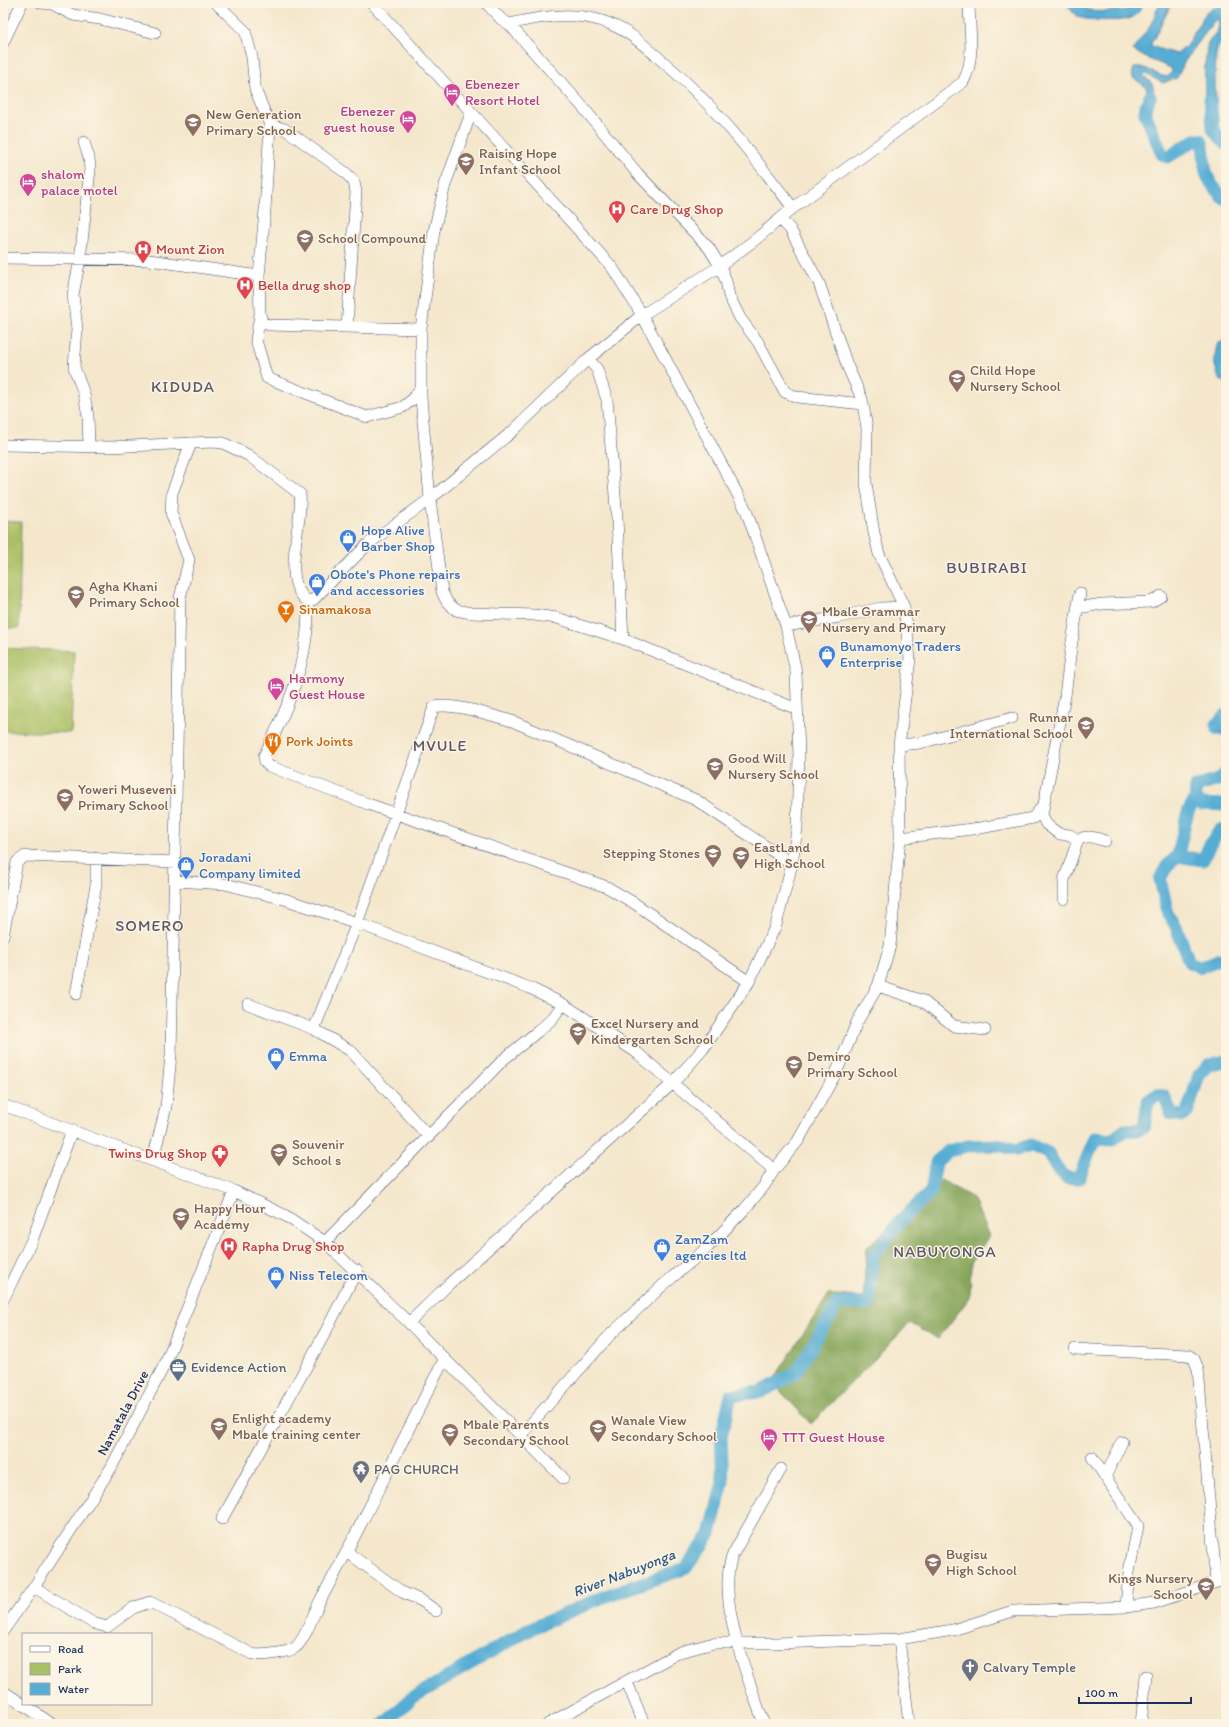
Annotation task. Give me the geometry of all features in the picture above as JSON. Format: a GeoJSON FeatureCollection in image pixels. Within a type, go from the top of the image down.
{"type":"FeatureCollection","features":[{"type":"Feature","properties":{"kind":"street"},"geometry":{"type":"LineString","coordinates":[[3,43],[22,3]]}},
{"type":"Feature","properties":{"kind":"street"},"geometry":{"type":"LineString","coordinates":[[40,3],[52,4],[73,15],[100,19],[155,33]]}},
{"type":"Feature","properties":{"kind":"street"},"geometry":{"type":"LineString","coordinates":[[216,3],[245,31],[252,57],[255,89],[270,125],[259,276],[260,314],[256,340],[267,378],[367,417],[403,407],[413,399],[421,386]]}},
{"type":"Feature","properties":{"kind":"street"},"geometry":{"type":"LineString","coordinates":[[372,3],[612,267],[642,314],[746,510],[786,626],[796,672],[799,756],[797,828],[792,864],[776,925],[748,982],[703,1049],[673,1083],[409,1322]]}},
{"type":"Feature","properties":{"kind":"street"},"geometry":{"type":"LineString","coordinates":[[486,3],[501,19],[509,24],[581,105],[638,174],[709,248],[720,266],[729,296],[740,318],[758,342],[785,392],[797,397],[863,404]]}},
{"type":"Feature","properties":{"kind":"street"},"geometry":{"type":"LineString","coordinates":[[308,601],[313,600],[368,544],[430,499],[513,430],[588,359],[642,314],[720,266],[756,239],[793,208],[963,82],[967,75],[970,59],[969,3]]}},
{"type":"Feature","properties":{"kind":"street"},"geometry":{"type":"LineString","coordinates":[[509,24],[554,15],[582,16],[601,20],[626,30],[687,82],[709,104],[748,149],[793,208]]}},
{"type":"Feature","properties":{"kind":"street"},"geometry":{"type":"LineString","coordinates":[[471,113],[445,185],[434,231],[421,328],[421,386],[430,499],[442,592],[447,602],[456,610],[471,613],[534,615],[557,618],[622,639],[797,709]]}},
{"type":"Feature","properties":{"kind":"street"},"geometry":{"type":"LineString","coordinates":[[270,125],[285,129],[346,173],[354,182],[356,192],[347,327]]}},
{"type":"Feature","properties":{"kind":"street"},"geometry":{"type":"LineString","coordinates":[[84,142],[89,158],[90,170],[80,258],[73,295],[77,329],[74,367],[84,394],[88,416],[89,446]]}},
{"type":"Feature","properties":{"kind":"street"},"geometry":{"type":"LineString","coordinates":[[521,1435],[610,1334],[662,1286],[708,1247],[744,1210],[798,1141],[837,1071],[857,1022],[878,986],[890,946],[900,838],[899,745],[910,659],[904,607],[879,554],[874,532],[866,483],[867,435],[863,404],[847,365],[819,283],[790,229],[780,219]]}},
{"type":"Feature","properties":{"kind":"street"},"geometry":{"type":"LineString","coordinates":[[3,258],[148,260],[259,276]]}},
{"type":"Feature","properties":{"kind":"street"},"geometry":{"type":"LineString","coordinates":[[260,314],[262,322],[270,325],[421,328]]}},
{"type":"Feature","properties":{"kind":"street"},"geometry":{"type":"LineString","coordinates":[[588,359],[597,369],[604,385],[606,400],[616,519],[622,639]]}},
{"type":"Feature","properties":{"kind":"street"},"geometry":{"type":"LineString","coordinates":[[3,445],[89,446],[213,442],[232,447],[248,455],[300,494],[302,506],[293,560],[296,583],[308,601],[306,638],[301,664],[281,720],[264,756],[265,762],[269,766],[396,814],[607,887],[634,903],[748,982]]}},
{"type":"Feature","properties":{"kind":"street"},"geometry":{"type":"LineString","coordinates":[[153,1159],[166,1106],[171,1055],[180,598],[189,560],[171,513],[172,493],[191,443]]}},
{"type":"Feature","properties":{"kind":"street"},"geometry":{"type":"LineString","coordinates":[[1078,840],[1070,835],[1058,834],[1046,824],[1042,815],[1065,696],[1080,593]]}},
{"type":"Feature","properties":{"kind":"street"},"geometry":{"type":"LineString","coordinates":[[1077,608],[1102,604],[1151,602],[1161,596]]}},
{"type":"Feature","properties":{"kind":"street"},"geometry":{"type":"LineString","coordinates":[[786,626],[882,608],[904,607]]}},
{"type":"Feature","properties":{"kind":"street"},"geometry":{"type":"LineString","coordinates":[[314,1029],[358,923],[434,707],[442,706],[482,712],[512,721],[696,800],[792,864]]}},
{"type":"Feature","properties":{"kind":"street"},"geometry":{"type":"LineString","coordinates":[[899,745],[920,743],[1012,718]]}},
{"type":"Feature","properties":{"kind":"street"},"geometry":{"type":"LineString","coordinates":[[900,838],[980,828],[1033,818],[1044,804]]}},
{"type":"Feature","properties":{"kind":"street"},"geometry":{"type":"LineString","coordinates":[[1064,899],[1064,880],[1078,840],[1083,836],[1094,837],[1105,841]]}},
{"type":"Feature","properties":{"kind":"street"},"geometry":{"type":"LineString","coordinates":[[3,936],[17,862],[20,858],[25,856],[176,862]]}},
{"type":"Feature","properties":{"kind":"street"},"geometry":{"type":"LineString","coordinates":[[76,994],[96,885],[96,858]]}},
{"type":"Feature","properties":{"kind":"street"},"geometry":{"type":"LineString","coordinates":[[175,881],[225,884],[284,899],[358,923],[530,988],[563,1004],[636,1052],[774,1170]]}},
{"type":"Feature","properties":{"kind":"street"},"geometry":{"type":"LineString","coordinates":[[878,986],[924,1001],[954,1026],[985,1030]]}},
{"type":"Feature","properties":{"kind":"street"},"geometry":{"type":"LineString","coordinates":[[248,1004],[314,1029],[351,1051],[429,1137]]}},
{"type":"Feature","properties":{"kind":"street"},"geometry":{"type":"LineString","coordinates":[[325,1242],[504,1059],[552,1019],[563,1004]]}},
{"type":"Feature","properties":{"kind":"street"},"geometry":{"type":"LineString","coordinates":[[3,1105],[153,1159],[234,1191],[286,1216],[325,1242],[356,1270],[563,1478]]}},
{"type":"Feature","properties":{"kind":"street"},"geometry":{"type":"LineString","coordinates":[[3,1300],[33,1238],[72,1130]]}},
{"type":"Feature","properties":{"kind":"street","name":"Namatala Drive"},"geometry":{"type":"LineString","coordinates":[[3,1631],[34,1587],[111,1468],[166,1362],[234,1191]]}},
{"type":"Feature","properties":{"kind":"street"},"geometry":{"type":"LineString","coordinates":[[222,1519],[326,1331],[356,1270]]}},
{"type":"Feature","properties":{"kind":"street"},"geometry":{"type":"LineString","coordinates":[[548,1724],[680,1652],[714,1643],[736,1642],[775,1644],[900,1639],[953,1630],[1013,1610],[1126,1607],[1167,1600],[1221,1580],[1197,1363],[1194,1359],[1188,1356],[1075,1348]]}},
{"type":"Feature","properties":{"kind":"street"},"geometry":{"type":"LineString","coordinates":[[34,1587],[93,1623],[101,1626],[107,1627],[133,1608],[150,1602],[252,1654],[260,1656],[269,1655],[295,1648],[347,1552],[444,1360]]}},
{"type":"Feature","properties":{"kind":"street"},"geometry":{"type":"LineString","coordinates":[[1105,1477],[1122,1442]]}},
{"type":"Feature","properties":{"kind":"street"},"geometry":{"type":"LineString","coordinates":[[1092,1457],[1138,1526],[1129,1572],[1126,1607]]}},
{"type":"Feature","properties":{"kind":"street"},"geometry":{"type":"LineString","coordinates":[[764,1724],[736,1642],[728,1582],[729,1564],[782,1469]]}},
{"type":"Feature","properties":{"kind":"street"},"geometry":{"type":"LineString","coordinates":[[347,1552],[402,1592],[422,1601],[436,1611]]}},
{"type":"Feature","properties":{"kind":"street"},"geometry":{"type":"LineString","coordinates":[[900,1639],[909,1724]]}},
{"type":"Feature","properties":{"kind":"street"},"geometry":{"type":"LineString","coordinates":[[1141,1724],[1146,1676]]}},
{"type":"Feature","properties":{"kind":"street"},"geometry":{"type":"LineString","coordinates":[[627,1682],[644,1724]]}},
{"type":"Feature","properties":{"kind":"street"},"geometry":{"type":"LineString","coordinates":[[3,1691],[22,1704]]}},
{"type":"Feature","properties":{"kind":"street"},"geometry":{"type":"LineString","coordinates":[[24,1705],[52,1724]]}},
{"type":"Feature","properties":{"kind":"green space"},"geometry":{"type":"Polygon","coordinates":[[[3,521],[21,522],[19,628],[3,628],[3,521]]]}},
{"type":"Feature","properties":{"kind":"green space"},"geometry":{"type":"Polygon","coordinates":[[[3,648],[74,651],[71,733],[3,731],[3,648]]]}},
{"type":"Feature","properties":{"kind":"green space"},"geometry":{"type":"Polygon","coordinates":[[[941,1180],[973,1198],[989,1236],[971,1263],[970,1297],[938,1339],[910,1323],[811,1424],[772,1382],[829,1294],[863,1298],[867,1247],[941,1180]]]}},
{"type":"Feature","properties":{"kind":"water"},"geometry":{"type":"Polygon","coordinates":[[[1069,3],[1079,3],[1082,7],[1094,11],[1126,10],[1129,3],[1143,4],[1137,14],[1131,18],[1104,20],[1078,17],[1069,8],[1069,3]]]}},
{"type":"Feature","properties":{"kind":"water"},"geometry":{"type":"Polygon","coordinates":[[[1160,3],[1172,3],[1150,46],[1176,54],[1185,48],[1205,14],[1216,6],[1226,8],[1226,36],[1218,47],[1216,54],[1215,80],[1217,117],[1206,116],[1205,73],[1207,47],[1208,43],[1217,31],[1219,24],[1218,19],[1214,21],[1185,61],[1177,78],[1163,83],[1146,74],[1143,75],[1151,83],[1154,91],[1145,113],[1143,102],[1147,90],[1145,86],[1133,78],[1132,72],[1135,67],[1144,68],[1168,77],[1172,72],[1171,68],[1146,58],[1133,50],[1150,26],[1160,3]]]}},
{"type":"Feature","properties":{"kind":"water"},"geometry":{"type":"Polygon","coordinates":[[[1226,340],[1226,383],[1219,379],[1214,362],[1217,344],[1226,340]]]}},
{"type":"Feature","properties":{"kind":"waterway","name":"River Nabuyonga"},"geometry":{"type":"LineString","coordinates":[[1150,97],[1146,105],[1145,113],[1162,154],[1168,157],[1195,140],[1201,140],[1208,178],[1223,198],[1226,198]]}},
{"type":"Feature","properties":{"kind":"waterway"},"geometry":{"type":"LineString","coordinates":[[1210,99],[1213,129],[1226,144]]}},
{"type":"Feature","properties":{"kind":"waterway","name":"River Nabuyonga"},"geometry":{"type":"LineString","coordinates":[[1226,715],[1217,724],[1218,729],[1226,730]]}},
{"type":"Feature","properties":{"kind":"waterway","name":"River Nabuyonga"},"geometry":{"type":"LineString","coordinates":[[1226,773],[1218,780],[1196,787],[1195,800],[1201,804],[1226,805]]}},
{"type":"Feature","properties":{"kind":"waterway"},"geometry":{"type":"LineString","coordinates":[[1177,856],[1188,812],[1195,800]]}},
{"type":"Feature","properties":{"kind":"waterway","name":"River Nabuyonga"},"geometry":{"type":"LineString","coordinates":[[1226,829],[1220,830],[1210,844],[1203,860],[1177,856],[1167,866],[1160,879],[1168,914],[1176,926],[1189,962],[1200,967],[1226,957]]}},
{"type":"Feature","properties":{"kind":"waterway","name":"River Nabuyonga"},"geometry":{"type":"LineString","coordinates":[[384,1724],[412,1698],[528,1630],[603,1597],[686,1568],[710,1534],[723,1482],[721,1437],[731,1395],[761,1392],[796,1373],[838,1303],[869,1304],[874,1255],[900,1221],[931,1192],[936,1162],[948,1151],[967,1146],[999,1145],[1017,1150],[1030,1145],[1048,1153],[1060,1173],[1067,1178],[1079,1178],[1095,1138],[1112,1140],[1125,1130],[1136,1130],[1144,1127],[1148,1101],[1157,1095],[1164,1096],[1172,1114],[1182,1116],[1187,1113],[1199,1075],[1208,1065],[1226,1061]]}},
{"type":"Feature","properties":{"kind":"place","name":"Ebenezer Resort Hotel"},"geometry":{"type":"Point","coordinates":[452,107]}},
{"type":"Feature","properties":{"kind":"place","name":"Ebenezer guest house"},"geometry":{"type":"Point","coordinates":[408,134]}},
{"type":"Feature","properties":{"kind":"place","name":"New Generation Primary School"},"geometry":{"type":"Point","coordinates":[193,137]}},
{"type":"Feature","properties":{"kind":"place","name":"Raising Hope Infant School"},"geometry":{"type":"Point","coordinates":[466,176]}},
{"type":"Feature","properties":{"kind":"place","name":"shalom palace motel"},"geometry":{"type":"Point","coordinates":[28,197]}},
{"type":"Feature","properties":{"kind":"place","name":"Care Drug Shop"},"geometry":{"type":"Point","coordinates":[617,224]}},
{"type":"Feature","properties":{"kind":"place","name":"School Compound"},"geometry":{"type":"Point","coordinates":[305,253]}},
{"type":"Feature","properties":{"kind":"place","name":"Mount Zion"},"geometry":{"type":"Point","coordinates":[143,264]}},
{"type":"Feature","properties":{"kind":"place","name":"Bella drug shop"},"geometry":{"type":"Point","coordinates":[245,300]}},
{"type":"Feature","properties":{"kind":"place","name":"Child Hope Nursery School"},"geometry":{"type":"Point","coordinates":[957,393]}},
{"type":"Feature","properties":{"kind":"place","name":"Hope Alive Barber Shop"},"geometry":{"type":"Point","coordinates":[348,553]}},
{"type":"Feature","properties":{"kind":"place","name":"Obote's Phone repairs and accessories"},"geometry":{"type":"Point","coordinates":[317,597]}},
{"type":"Feature","properties":{"kind":"place","name":"Agha Khani Primary School"},"geometry":{"type":"Point","coordinates":[76,609]}},
{"type":"Feature","properties":{"kind":"place","name":"Sinamakosa"},"geometry":{"type":"Point","coordinates":[286,624]}},
{"type":"Feature","properties":{"kind":"place","name":"Mbale Grammar Nursery and Primary"},"geometry":{"type":"Point","coordinates":[809,634]}},
{"type":"Feature","properties":{"kind":"place","name":"Bunamonyo Traders Enterprise"},"geometry":{"type":"Point","coordinates":[827,669]}},
{"type":"Feature","properties":{"kind":"place","name":"Harmony Guest House"},"geometry":{"type":"Point","coordinates":[276,701]}},
{"type":"Feature","properties":{"kind":"place","name":"Runnar International School"},"geometry":{"type":"Point","coordinates":[1086,740]}},
{"type":"Feature","properties":{"kind":"place","name":"Pork Joints"},"geometry":{"type":"Point","coordinates":[273,756]}},
{"type":"Feature","properties":{"kind":"place","name":"Good Will Nursery School"},"geometry":{"type":"Point","coordinates":[715,781]}},
{"type":"Feature","properties":{"kind":"place","name":"Yoweri Museveni Primary School"},"geometry":{"type":"Point","coordinates":[65,812]}},
{"type":"Feature","properties":{"kind":"place","name":"Stepping Stones"},"geometry":{"type":"Point","coordinates":[713,868]}},
{"type":"Feature","properties":{"kind":"place","name":"EastLand High School"},"geometry":{"type":"Point","coordinates":[741,870]}},
{"type":"Feature","properties":{"kind":"place","name":"Joradani Company limited"},"geometry":{"type":"Point","coordinates":[186,880]}},
{"type":"Feature","properties":{"kind":"place","name":"Excel Nursery and Kindergarten School"},"geometry":{"type":"Point","coordinates":[578,1046]}},
{"type":"Feature","properties":{"kind":"place","name":"Emma"},"geometry":{"type":"Point","coordinates":[276,1071]}},
{"type":"Feature","properties":{"kind":"place","name":"Demiro Primary School"},"geometry":{"type":"Point","coordinates":[794,1079]}},
{"type":"Feature","properties":{"kind":"place","name":"Souvenir School s"},"geometry":{"type":"Point","coordinates":[279,1167]}},
{"type":"Feature","properties":{"kind":"place","name":"Twins Drug Shop"},"geometry":{"type":"Point","coordinates":[220,1168]}},
{"type":"Feature","properties":{"kind":"place","name":"Happy Hour Academy"},"geometry":{"type":"Point","coordinates":[181,1231]}},
{"type":"Feature","properties":{"kind":"place","name":"Rapha Drug Shop"},"geometry":{"type":"Point","coordinates":[229,1261]}},
{"type":"Feature","properties":{"kind":"place","name":"ZamZam agencies ltd"},"geometry":{"type":"Point","coordinates":[662,1262]}},
{"type":"Feature","properties":{"kind":"place","name":"Niss Telecom"},"geometry":{"type":"Point","coordinates":[276,1290]}},
{"type":"Feature","properties":{"kind":"place","name":"Evidence Action"},"geometry":{"type":"Point","coordinates":[178,1382]}},
{"type":"Feature","properties":{"kind":"place","name":"Enlight academy Mbale training center"},"geometry":{"type":"Point","coordinates":[219,1441]}},
{"type":"Feature","properties":{"kind":"place","name":"Wanale View Secondary School"},"geometry":{"type":"Point","coordinates":[598,1443]}},
{"type":"Feature","properties":{"kind":"place","name":"Mbale Parents Secondary School"},"geometry":{"type":"Point","coordinates":[450,1447]}},
{"type":"Feature","properties":{"kind":"place","name":"TTT Guest House"},"geometry":{"type":"Point","coordinates":[769,1452]}},
{"type":"Feature","properties":{"kind":"place","name":"PAG CHURCH"},"geometry":{"type":"Point","coordinates":[361,1484]}},
{"type":"Feature","properties":{"kind":"place","name":"Bugisu High School"},"geometry":{"type":"Point","coordinates":[933,1577]}},
{"type":"Feature","properties":{"kind":"place","name":"Kings Nursery School"},"geometry":{"type":"Point","coordinates":[1206,1601]}},
{"type":"Feature","properties":{"kind":"place","name":"Calvary Temple"},"geometry":{"type":"Point","coordinates":[970,1682]}},
{"type":"Feature","properties":{"kind":"district","name":"KIDUDA"},"geometry":{"type":"Point","coordinates":[183,386]}},
{"type":"Feature","properties":{"kind":"district","name":"BUBIRABI"},"geometry":{"type":"Point","coordinates":[987,567]}},
{"type":"Feature","properties":{"kind":"district","name":"MVULE"},"geometry":{"type":"Point","coordinates":[440,745]}},
{"type":"Feature","properties":{"kind":"district","name":"SOMERO"},"geometry":{"type":"Point","coordinates":[150,925]}},
{"type":"Feature","properties":{"kind":"district","name":"NABUYONGA"},"geometry":{"type":"Point","coordinates":[945,1251]}}]}
